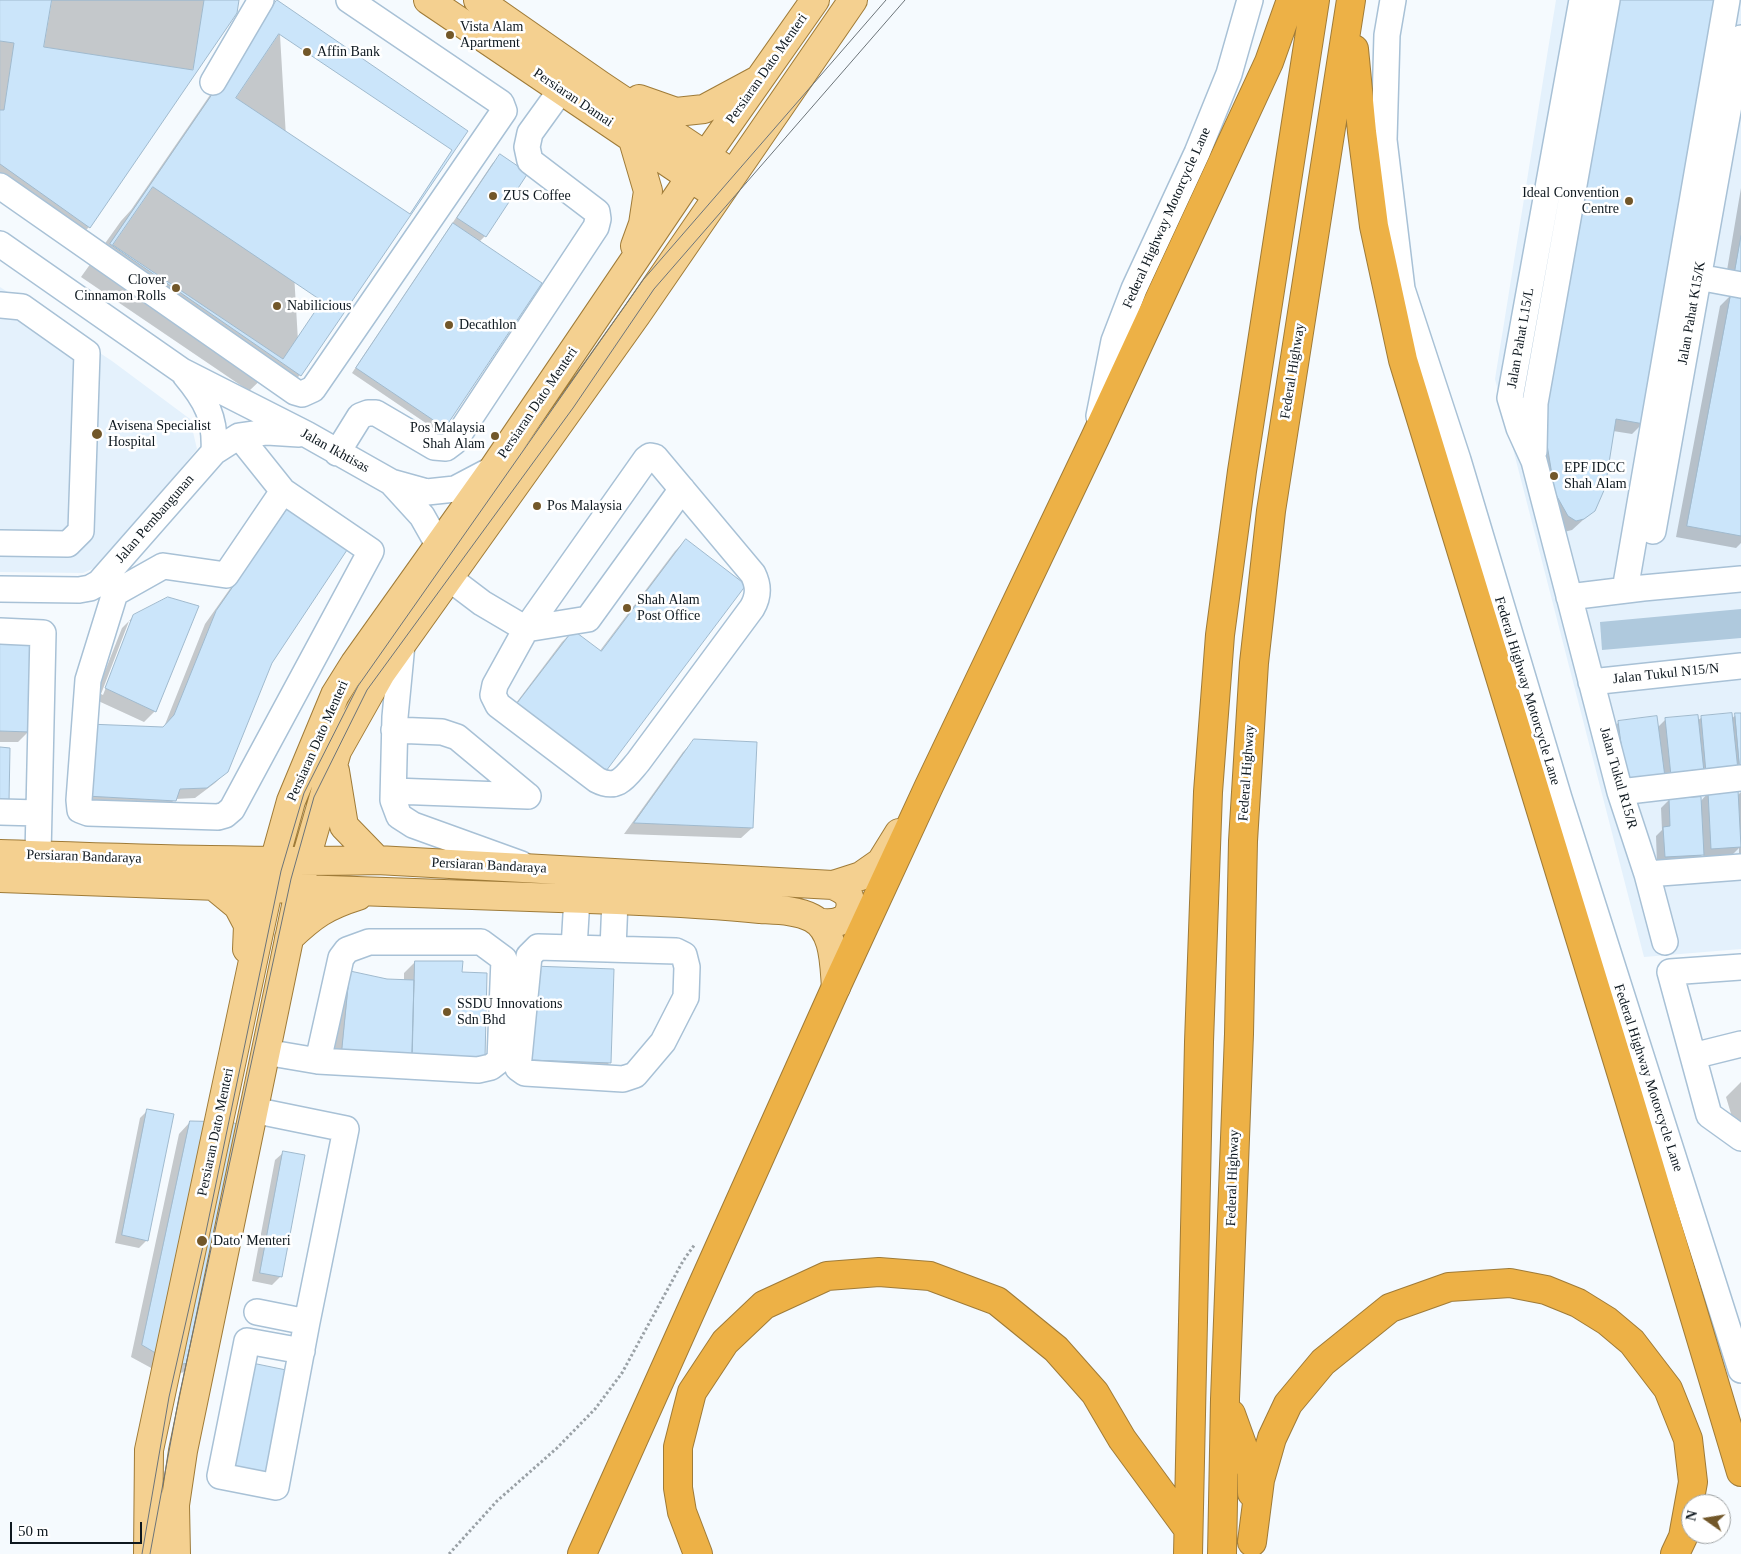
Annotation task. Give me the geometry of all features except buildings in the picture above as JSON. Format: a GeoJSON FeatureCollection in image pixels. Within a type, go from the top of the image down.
{"type":"FeatureCollection","features":[{"type":"Feature","properties":{"kind":"highway"},"geometry":{"type":"LineString","coordinates":[[582,1554],[836,987],[929,786],[1095,438],[1269,62],[1291,0]]}},
{"type":"Feature","properties":{"kind":"highway"},"geometry":{"type":"LineString","coordinates":[[1188,1541],[1199,1042],[1208,792],[1220,635],[1242,471],[1315,0]]}},
{"type":"Feature","properties":{"kind":"highway"},"geometry":{"type":"LineString","coordinates":[[1351,4],[1362,132],[1374,226],[1403,360],[1741,1472]]}},
{"type":"Feature","properties":{"kind":"highway","name":"Federal Highway"},"geometry":{"type":"LineString","coordinates":[[1222,1554],[1225,1399],[1239,1034],[1243,841],[1254,663],[1271,511],[1351,4]]}},
{"type":"Feature","properties":{"kind":"highway"},"geometry":{"type":"LineString","coordinates":[[698,1554],[682,1512],[678,1488],[678,1447],[692,1392],[725,1342],[764,1305],[827,1276],[879,1272],[930,1276],[997,1301],[1056,1350],[1095,1393],[1122,1439],[1188,1541]]}},
{"type":"Feature","properties":{"kind":"highway"},"geometry":{"type":"LineString","coordinates":[[1252,1548],[1260,1480],[1272,1438],[1288,1404],[1323,1362],[1390,1308],[1449,1287],[1510,1283],[1546,1290],[1578,1303],[1607,1321],[1632,1342],[1668,1389],[1688,1439],[1693,1482],[1683,1537],[1675,1554]]}},
{"type":"Feature","properties":{"kind":"highway"},"geometry":{"type":"LineString","coordinates":[[1225,1399],[1252,1472],[1252,1548]]}},
{"type":"Feature","properties":{"kind":"main road","name":"Persiaran Damai"},"geometry":{"type":"LineString","coordinates":[[428,0],[717,196]]}},
{"type":"Feature","properties":{"kind":"main road","name":"Persiaran Damai"},"geometry":{"type":"LineString","coordinates":[[478,0],[733,174]]}},
{"type":"Feature","properties":{"kind":"main road","name":"Persiaran Dato Menteri"},"geometry":{"type":"LineString","coordinates":[[148,1554],[149,1450],[268,889],[294,793],[335,695],[355,663],[493,469],[626,271],[815,0]]}},
{"type":"Feature","properties":{"kind":"main road","name":"Persiaran Dato Menteri"},"geometry":{"type":"LineString","coordinates":[[176,1554],[175,1506],[183,1452],[305,862],[338,751],[381,673],[637,314],[853,0]]}},
{"type":"Feature","properties":{"kind":"main road"},"geometry":{"type":"LineString","coordinates":[[600,85],[676,112],[704,109],[761,78]]}},
{"type":"Feature","properties":{"kind":"main road"},"geometry":{"type":"LineString","coordinates":[[626,271],[643,224],[648,190],[633,140]]}},
{"type":"Feature","properties":{"kind":"main road"},"geometry":{"type":"LineString","coordinates":[[334,762],[344,826],[377,860]]}},
{"type":"Feature","properties":{"kind":"main road","name":"Persiaran Bandaraya"},"geometry":{"type":"LineString","coordinates":[[0,878],[216,874],[274,862],[377,860],[833,885],[861,876],[881,862],[929,786]]}},
{"type":"Feature","properties":{"kind":"main road"},"geometry":{"type":"LineString","coordinates":[[245,996],[248,925],[238,906],[216,874],[252,849],[287,814]]}},
{"type":"Feature","properties":{"kind":"main road","name":"Persiaran Bandaraya"},"geometry":{"type":"LineString","coordinates":[[0,854],[38,855],[216,874],[268,889],[376,890],[715,904],[796,912],[811,917],[820,923]]}},
{"type":"Feature","properties":{"kind":"main road"},"geometry":{"type":"LineString","coordinates":[[833,885],[844,891],[849,897],[850,905],[846,918],[839,922],[820,923],[832,945],[836,987]]}},
{"type":"Feature","properties":{"kind":"main road"},"geometry":{"type":"LineString","coordinates":[[289,938],[308,920],[324,909],[376,890]]}},
{"type":"Feature","properties":{"kind":"street"},"geometry":{"type":"LineString","coordinates":[[213,82],[261,0]]}},
{"type":"Feature","properties":{"kind":"street"},"geometry":{"type":"LineString","coordinates":[[0,186],[295,392],[302,394],[313,389],[504,111],[501,103],[349,0]]}},
{"type":"Feature","properties":{"kind":"street","name":"Federal Highway Motorcycle Lane"},"geometry":{"type":"LineString","coordinates":[[1095,438],[1114,341],[1134,289],[1197,153],[1229,74],[1250,0]]}},
{"type":"Feature","properties":{"kind":"street","name":"Federal Highway Motorcycle Lane"},"geometry":{"type":"LineString","coordinates":[[1393,0],[1387,35],[1384,140],[1402,289],[1458,460],[1559,798],[1741,1370]]}},
{"type":"Feature","properties":{"kind":"street"},"geometry":{"type":"LineString","coordinates":[[1634,589],[1727,0]]}},
{"type":"Feature","properties":{"kind":"street"},"geometry":{"type":"LineString","coordinates":[[1534,461],[1535,403],[1606,4],[1582,1]]}},
{"type":"Feature","properties":{"kind":"street","name":"Jalan Pahat L15/L"},"geometry":{"type":"LineString","coordinates":[[1569,598],[1534,461],[1519,428],[1510,398],[1582,1]]}},
{"type":"Feature","properties":{"kind":"street","name":"Jalan Pahat K15/K"},"geometry":{"type":"LineString","coordinates":[[1634,589],[1698,277],[1741,38]]}},
{"type":"Feature","properties":{"kind":"street"},"geometry":{"type":"LineString","coordinates":[[337,453],[360,416],[368,413],[376,413],[434,447],[446,448],[454,442],[596,227],[597,212],[530,161],[527,147],[530,133],[561,90]]}},
{"type":"Feature","properties":{"kind":"street"},"geometry":{"type":"LineString","coordinates":[[1544,211],[1568,215]]}},
{"type":"Feature","properties":{"kind":"street","name":"Jalan Ikhtisas"},"geometry":{"type":"LineString","coordinates":[[0,244],[182,371],[306,434],[391,482],[427,492],[455,489],[493,469]]}},
{"type":"Feature","properties":{"kind":"street"},"geometry":{"type":"LineString","coordinates":[[1698,277],[1741,285]]}},
{"type":"Feature","properties":{"kind":"street"},"geometry":{"type":"LineString","coordinates":[[0,306],[22,307],[87,353],[81,531],[68,544],[0,542]]}},
{"type":"Feature","properties":{"kind":"street","name":"Jalan Ikhtisas"},"geometry":{"type":"LineString","coordinates":[[182,371],[200,393],[212,418],[215,437],[214,452]]}},
{"type":"Feature","properties":{"kind":"street"},"geometry":{"type":"LineString","coordinates":[[295,392],[306,434]]}},
{"type":"Feature","properties":{"kind":"street","name":"Jalan Pembangunan"},"geometry":{"type":"LineString","coordinates":[[0,589],[79,590],[98,583],[214,452],[239,436],[267,432],[306,434]]}},
{"type":"Feature","properties":{"kind":"street"},"geometry":{"type":"LineString","coordinates":[[239,436],[283,491],[372,552],[232,809],[225,815],[218,817],[88,813],[80,810],[79,800],[88,680],[115,593],[163,566],[226,575],[283,491]]}},
{"type":"Feature","properties":{"kind":"street"},"geometry":{"type":"LineString","coordinates":[[650,456],[655,458],[682,489],[753,574],[757,583],[756,602],[638,762],[621,782],[615,784],[598,780],[498,705],[493,696],[495,685],[526,629],[646,459],[650,456]]}},
{"type":"Feature","properties":{"kind":"street"},"geometry":{"type":"LineString","coordinates":[[391,482],[422,516],[439,546]]}},
{"type":"Feature","properties":{"kind":"street"},"geometry":{"type":"LineString","coordinates":[[449,578],[482,603],[526,629],[588,619],[682,489]]}},
{"type":"Feature","properties":{"kind":"street"},"geometry":{"type":"LineString","coordinates":[[1569,598],[1634,589],[1741,579]]}},
{"type":"Feature","properties":{"kind":"street","name":"Jalan Tukul R15/R"},"geometry":{"type":"LineString","coordinates":[[1569,598],[1620,792],[1647,874],[1665,942]]}},
{"type":"Feature","properties":{"kind":"street"},"geometry":{"type":"LineString","coordinates":[[0,631],[43,633],[38,855]]}},
{"type":"Feature","properties":{"kind":"street"},"geometry":{"type":"LineString","coordinates":[[402,644],[394,730],[394,800],[399,816],[413,825],[534,869]]}},
{"type":"Feature","properties":{"kind":"street","name":"Jalan Tukul N15/N"},"geometry":{"type":"LineString","coordinates":[[1590,682],[1741,666]]}},
{"type":"Feature","properties":{"kind":"street"},"geometry":{"type":"LineString","coordinates":[[394,730],[442,732],[457,737],[528,796],[394,791]]}},
{"type":"Feature","properties":{"kind":"street"},"geometry":{"type":"LineString","coordinates":[[1620,792],[1741,778]]}},
{"type":"Feature","properties":{"kind":"street"},"geometry":{"type":"LineString","coordinates":[[0,812],[39,813]]}},
{"type":"Feature","properties":{"kind":"street"},"geometry":{"type":"LineString","coordinates":[[1647,874],[1741,867]]}},
{"type":"Feature","properties":{"kind":"street"},"geometry":{"type":"LineString","coordinates":[[574,948],[577,898]]}},
{"type":"Feature","properties":{"kind":"street"},"geometry":{"type":"LineString","coordinates":[[613,949],[615,900]]}},
{"type":"Feature","properties":{"kind":"street"},"geometry":{"type":"LineString","coordinates":[[265,1052],[318,1061],[478,1070],[490,1067],[500,1060],[504,958],[481,942],[369,942],[348,950],[341,958],[318,1061]]}},
{"type":"Feature","properties":{"kind":"street"},"geometry":{"type":"LineString","coordinates":[[538,947],[613,949],[676,951],[684,955],[688,968],[686,996],[663,1042],[635,1075],[622,1079],[525,1073],[518,1068],[529,956],[538,947]]}},
{"type":"Feature","properties":{"kind":"street"},"geometry":{"type":"LineString","coordinates":[[1741,967],[1670,972],[1709,1115],[1741,1138]]}},
{"type":"Feature","properties":{"kind":"street"},"geometry":{"type":"LineString","coordinates":[[1693,1056],[1741,1044]]}},
{"type":"Feature","properties":{"kind":"street"},"geometry":{"type":"LineString","coordinates":[[1628,1098],[1641,1057]]}},
{"type":"Feature","properties":{"kind":"street"},"geometry":{"type":"LineString","coordinates":[[253,1110],[346,1130],[276,1487],[220,1476],[247,1341],[302,1350]]}},
{"type":"Feature","properties":{"kind":"street"},"geometry":{"type":"LineString","coordinates":[[257,1312],[307,1322]]}},
{"type":"Feature","properties":{"kind":"path"},"geometry":{"type":"LineString","coordinates":[[449,1554],[497,1501],[557,1448],[596,1409],[622,1373],[683,1261],[700,1237]]}},
{"type":"Feature","properties":{"kind":"shaded area"},"geometry":{"type":"Polygon","coordinates":[[[1556,0],[1741,0],[1741,949],[1644,957],[1495,379],[1556,0]]]}},
{"type":"Feature","properties":{"kind":"shaded area","name":"Avisena Specialist Hospital"},"geometry":{"type":"Polygon","coordinates":[[[0,287],[112,361],[190,419],[197,449],[101,565],[83,573],[0,572],[0,287]]]}},
{"type":"Feature","properties":{"kind":"shaded area"},"geometry":{"type":"Polygon","coordinates":[[[1741,609],[1741,638],[1602,650],[1600,622],[1741,609]]]}},
{"type":"Feature","properties":{"kind":"tram line"},"geometry":{"type":"LineString","coordinates":[[142,1554],[169,1397],[203,1246],[281,871],[304,793],[358,686],[643,280],[886,0]]}},
{"type":"Feature","properties":{"kind":"tram line"},"geometry":{"type":"LineString","coordinates":[[150,1554],[179,1397],[291,879],[314,797],[367,690],[573,408],[654,289],[905,0]]}},
{"type":"Feature","properties":{"kind":"place","name":"Vista Alam Apartment"},"geometry":{"type":"Point","coordinates":[450,35]}},
{"type":"Feature","properties":{"kind":"place","name":"Affin Bank"},"geometry":{"type":"Point","coordinates":[307,52]}},
{"type":"Feature","properties":{"kind":"place","name":"ZUS Coffee"},"geometry":{"type":"Point","coordinates":[493,196]}},
{"type":"Feature","properties":{"kind":"place","name":"Ideal Convention Centre"},"geometry":{"type":"Point","coordinates":[1629,201]}},
{"type":"Feature","properties":{"kind":"place","name":"Clover Cinnamon Rolls"},"geometry":{"type":"Point","coordinates":[176,288]}},
{"type":"Feature","properties":{"kind":"place","name":"Nabilicious"},"geometry":{"type":"Point","coordinates":[277,306]}},
{"type":"Feature","properties":{"kind":"place","name":"Decathlon"},"geometry":{"type":"Point","coordinates":[449,325]}},
{"type":"Feature","properties":{"kind":"place","name":"Avisena Specialist Hospital"},"geometry":{"type":"Point","coordinates":[97,434]}},
{"type":"Feature","properties":{"kind":"place","name":"Pos Malaysia Shah Alam"},"geometry":{"type":"Point","coordinates":[495,436]}},
{"type":"Feature","properties":{"kind":"place","name":"EPF IDCC Shah Alam"},"geometry":{"type":"Point","coordinates":[1554,476]}},
{"type":"Feature","properties":{"kind":"place","name":"Pos Malaysia"},"geometry":{"type":"Point","coordinates":[537,506]}},
{"type":"Feature","properties":{"kind":"place","name":"Shah Alam Post Office"},"geometry":{"type":"Point","coordinates":[627,608]}},
{"type":"Feature","properties":{"kind":"place","name":"SSDU Innovations Sdn Bhd"},"geometry":{"type":"Point","coordinates":[447,1012]}},
{"type":"Feature","properties":{"kind":"place","name":"Dato' Menteri"},"geometry":{"type":"Point","coordinates":[202,1241]}}]}
